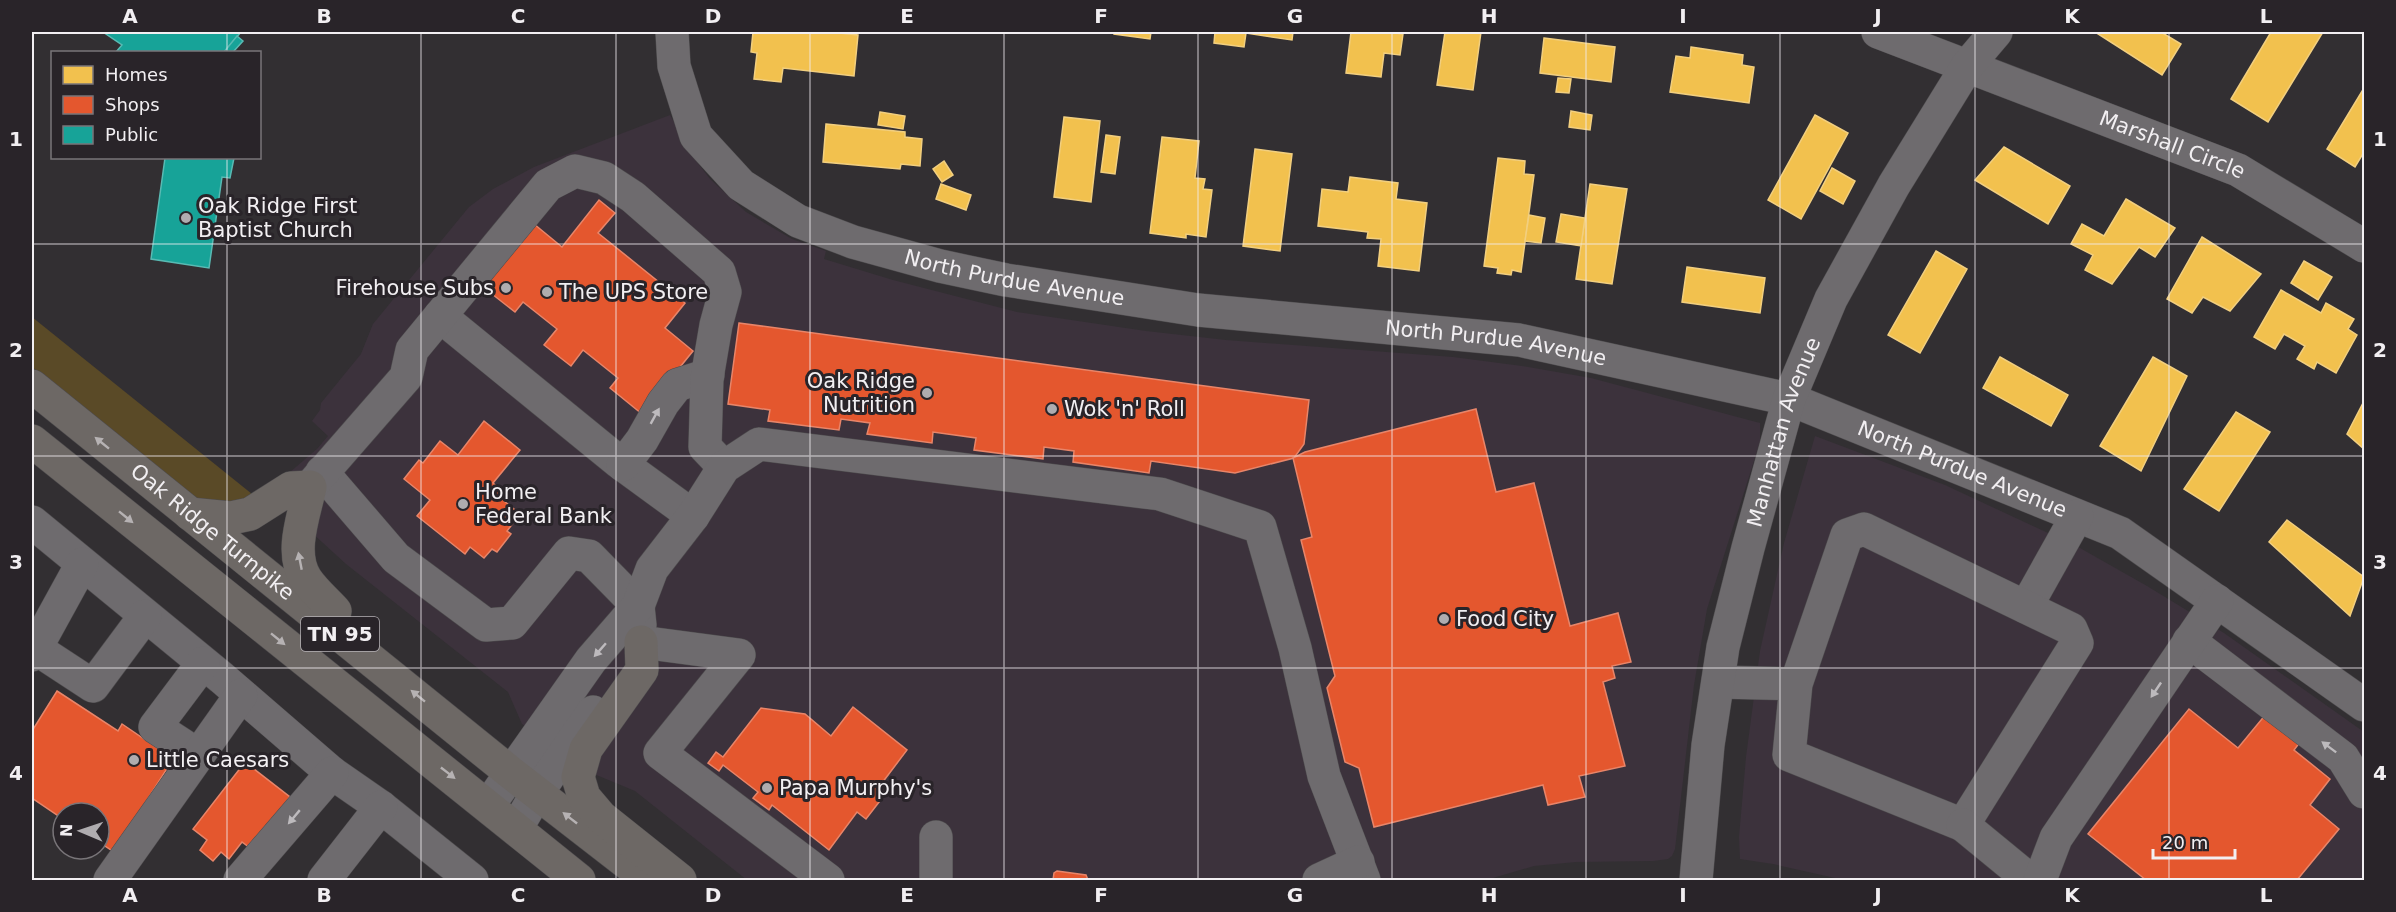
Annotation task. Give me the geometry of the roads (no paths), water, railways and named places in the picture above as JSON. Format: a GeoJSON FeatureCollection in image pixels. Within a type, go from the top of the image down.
{"type":"FeatureCollection","features":[{"type":"Feature","properties":{"kind":"highway","name":"Oak Ridge Turnpike"},"geometry":{"type":"LineString","coordinates":[[32,386],[511,773],[649,880]]}},
{"type":"Feature","properties":{"kind":"highway","name":"Oak Ridge Turnpike"},"geometry":{"type":"LineString","coordinates":[[32,441],[579,880]]}},
{"type":"Feature","properties":{"kind":"highway"},"geometry":{"type":"LineString","coordinates":[[190,514],[231,518],[250,514],[291,488],[316,480]]}},
{"type":"Feature","properties":{"kind":"highway"},"geometry":{"type":"LineString","coordinates":[[316,480],[298,548],[299,564],[306,580],[343,619],[370,658]]}},
{"type":"Feature","properties":{"kind":"highway"},"geometry":{"type":"LineString","coordinates":[[641,642],[642,670],[586,749],[578,777],[584,796],[601,817],[680,880]]}},
{"type":"Feature","properties":{"kind":"street","name":"North Purdue Avenue"},"geometry":{"type":"LineString","coordinates":[[672,32],[674,66],[696,136],[741,185],[769,205],[798,221],[853,242],[940,266],[1006,280],[1180,308],[1519,340],[1789,399],[2120,533],[2364,705]]}},
{"type":"Feature","properties":{"kind":"street","name":"Marshall Circle"},"geometry":{"type":"LineString","coordinates":[[1878,32],[2238,170],[2364,246]]}},
{"type":"Feature","properties":{"kind":"street","name":"Manhattan Avenue"},"geometry":{"type":"LineString","coordinates":[[1696,880],[1708,745],[1723,647],[1789,399],[1831,299],[1894,184],[1968,65],[1996,32]]}},
{"type":"Feature","properties":{"kind":"street"},"geometry":{"type":"LineString","coordinates":[[516,829],[537,793],[641,642],[638,606],[590,555],[569,553],[512,623],[486,625],[396,558],[316,480],[406,377],[412,350],[548,185],[575,171],[604,178],[633,197],[719,272],[725,292],[716,325],[708,375],[705,447],[724,467]]}},
{"type":"Feature","properties":{"kind":"street"},"geometry":{"type":"LineString","coordinates":[[441,316],[623,465],[693,516]]}},
{"type":"Feature","properties":{"kind":"street"},"geometry":{"type":"LineString","coordinates":[[623,465],[677,385],[708,375]]}},
{"type":"Feature","properties":{"kind":"street"},"geometry":{"type":"LineString","coordinates":[[488,806],[591,660],[638,606],[652,569],[693,516],[724,467],[759,444],[1160,494],[1260,527],[1295,648],[1324,776],[1361,871],[1319,880]]}},
{"type":"Feature","properties":{"kind":"street"},"geometry":{"type":"LineString","coordinates":[[2026,607],[2077,516]]}},
{"type":"Feature","properties":{"kind":"street"},"geometry":{"type":"LineString","coordinates":[[32,522],[332,772],[381,807],[472,880]]}},
{"type":"Feature","properties":{"kind":"street"},"geometry":{"type":"LineString","coordinates":[[1963,825],[2078,643],[2071,629],[1864,529],[1847,535],[1796,684],[1789,754],[1963,825],[2030,880]]}},
{"type":"Feature","properties":{"kind":"street"},"geometry":{"type":"LineString","coordinates":[[82,564],[33,651],[93,686],[145,616]]}},
{"type":"Feature","properties":{"kind":"street"},"geometry":{"type":"LineString","coordinates":[[2040,880],[2056,838],[2217,601]]}},
{"type":"Feature","properties":{"kind":"street"},"geometry":{"type":"LineString","coordinates":[[2189,641],[2343,758],[2364,792]]}},
{"type":"Feature","properties":{"kind":"street"},"geometry":{"type":"LineString","coordinates":[[641,642],[739,655],[660,753],[828,880]]}},
{"type":"Feature","properties":{"kind":"street"},"geometry":{"type":"LineString","coordinates":[[198,755],[155,727],[203,663]]}},
{"type":"Feature","properties":{"kind":"street"},"geometry":{"type":"LineString","coordinates":[[1718,682],[1796,684]]}},
{"type":"Feature","properties":{"kind":"street"},"geometry":{"type":"LineString","coordinates":[[110,880],[241,695]]}},
{"type":"Feature","properties":{"kind":"street"},"geometry":{"type":"LineString","coordinates":[[240,880],[332,772]]}},
{"type":"Feature","properties":{"kind":"street"},"geometry":{"type":"LineString","coordinates":[[324,880],[381,807]]}},
{"type":"Feature","properties":{"kind":"street"},"geometry":{"type":"LineString","coordinates":[[936,837],[936,880]]}},
{"type":"Feature","properties":{"kind":"place","name":"Oak Ridge First Baptist Church"},"geometry":{"type":"Point","coordinates":[186,218]}},
{"type":"Feature","properties":{"kind":"place","name":"Firehouse Subs"},"geometry":{"type":"Point","coordinates":[506,288]}},
{"type":"Feature","properties":{"kind":"place","name":"The UPS Store"},"geometry":{"type":"Point","coordinates":[547,292]}},
{"type":"Feature","properties":{"kind":"place","name":"Oak Ridge Nutrition"},"geometry":{"type":"Point","coordinates":[927,393]}},
{"type":"Feature","properties":{"kind":"place","name":"Wok 'n' Roll"},"geometry":{"type":"Point","coordinates":[1052,409]}},
{"type":"Feature","properties":{"kind":"place","name":"Home Federal Bank"},"geometry":{"type":"Point","coordinates":[463,504]}},
{"type":"Feature","properties":{"kind":"place","name":"Food City"},"geometry":{"type":"Point","coordinates":[1444,619]}},
{"type":"Feature","properties":{"kind":"place","name":"Little Caesars"},"geometry":{"type":"Point","coordinates":[134,760]}},
{"type":"Feature","properties":{"kind":"place","name":"Papa Murphy's"},"geometry":{"type":"Point","coordinates":[767,788]}}]}
